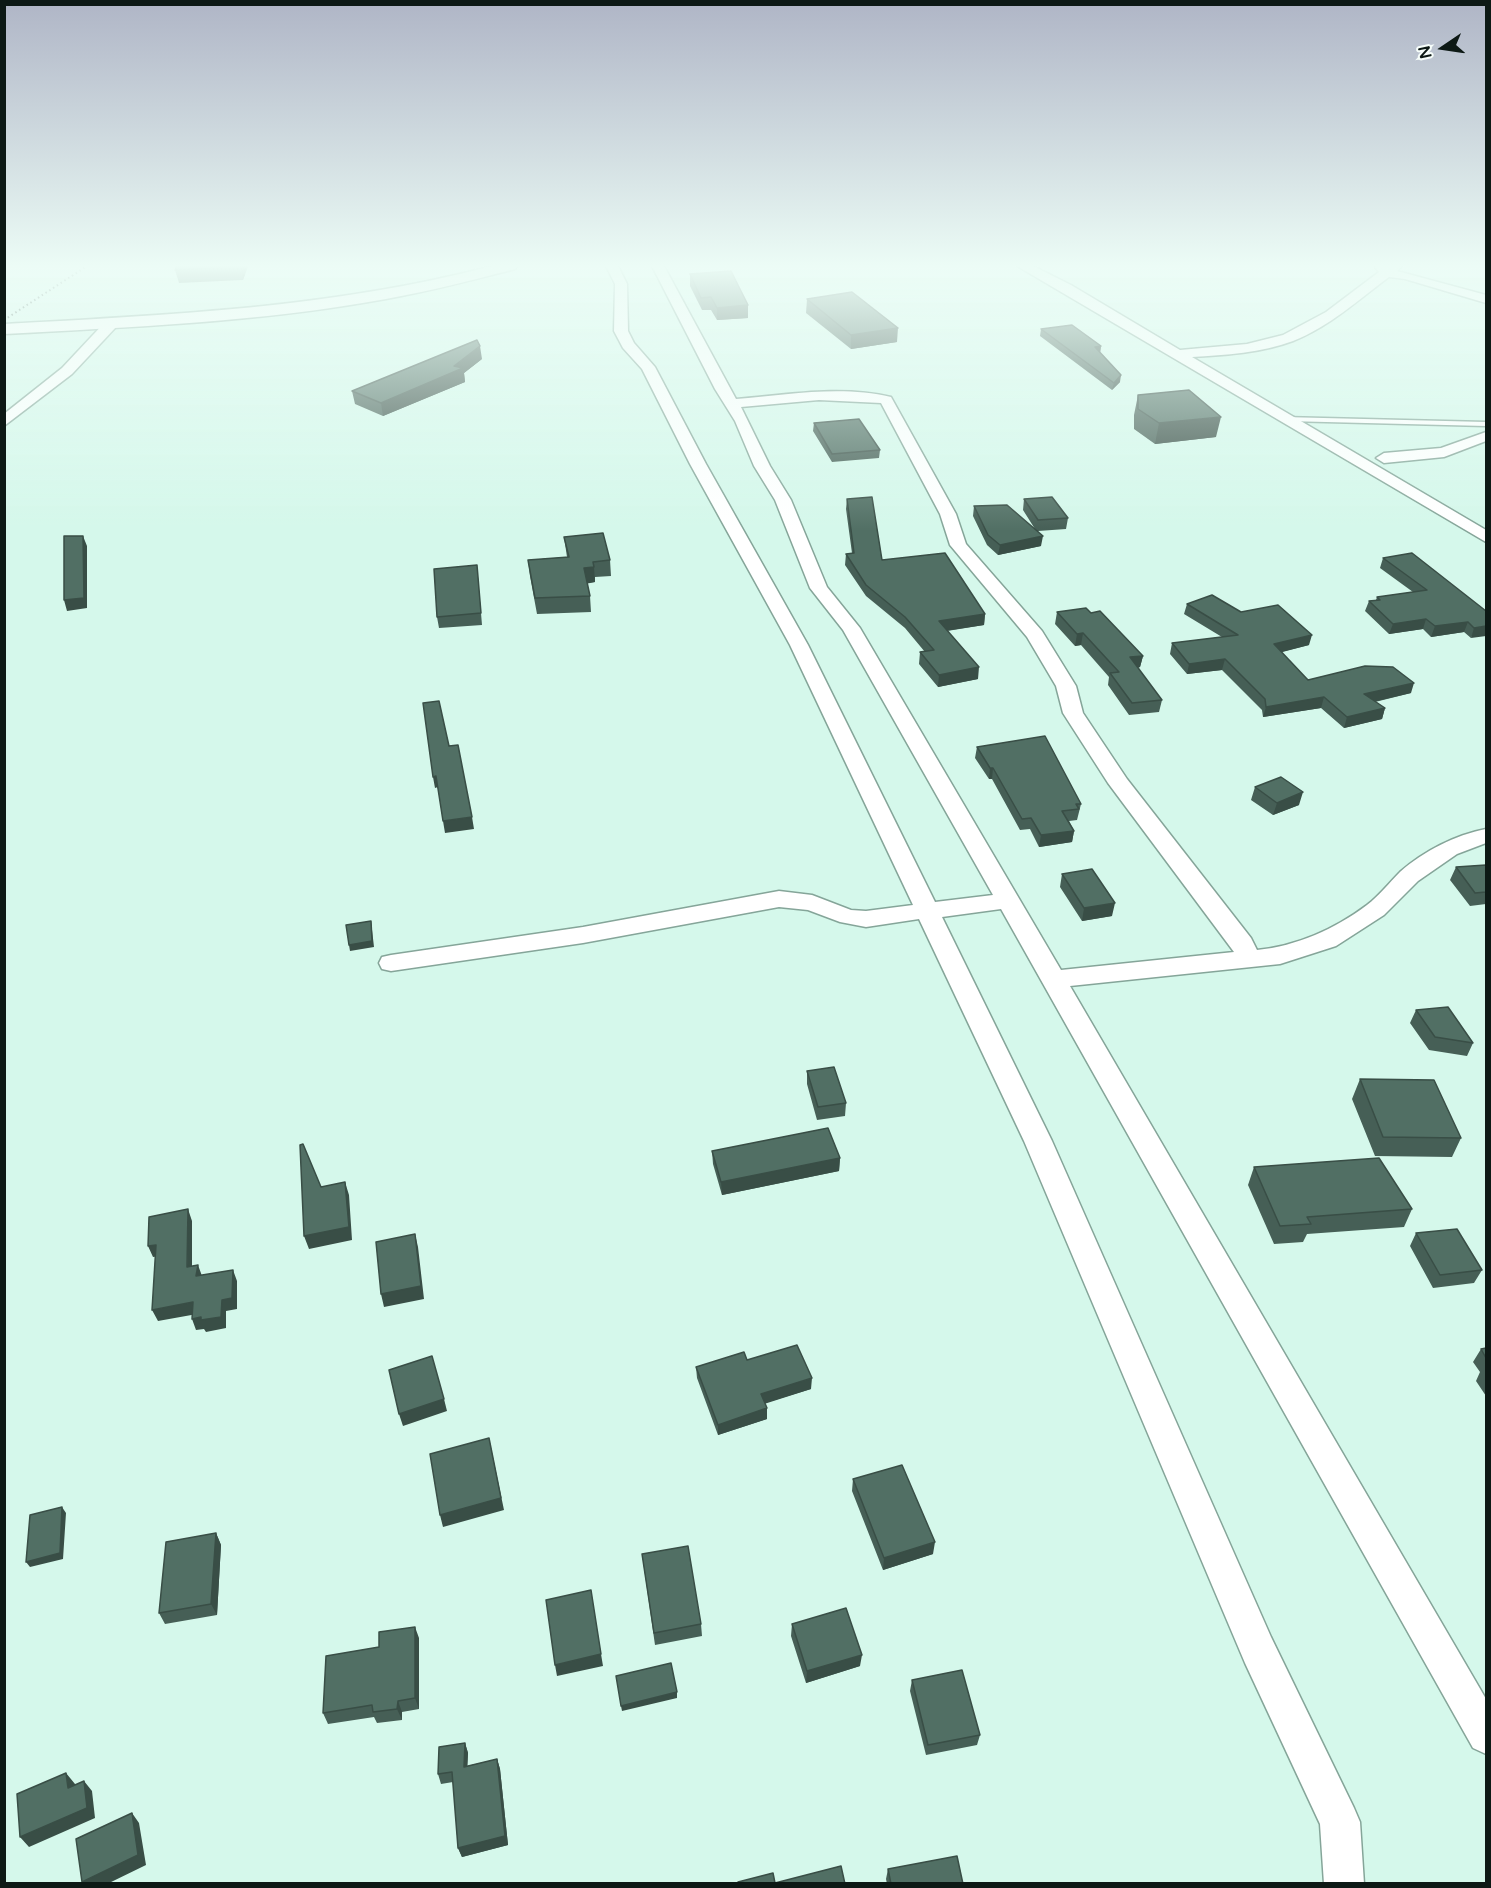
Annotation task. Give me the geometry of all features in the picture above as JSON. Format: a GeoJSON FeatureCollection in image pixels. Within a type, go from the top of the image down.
{"type":"FeatureCollection","features":[{"type":"Feature","properties":{"kind":"street"},"geometry":{"type":"LineString","coordinates":[[4,422],[67,371],[83,354]]}},
{"type":"Feature","properties":{"kind":"street"},"geometry":{"type":"LineString","coordinates":[[636,354],[648,367],[698,464],[799,645],[1038,1141],[1253,1639],[1340,1822],[1344,1884]]}},
{"type":"Feature","properties":{"kind":"street"},"geometry":{"type":"LineString","coordinates":[[705,354],[796,526],[819,588],[850,628],[1055,979],[1486,1735]]}},
{"type":"Feature","properties":{"kind":"street"},"geometry":{"type":"LineString","coordinates":[[1174,354],[1486,537]]}},
{"type":"Feature","properties":{"kind":"street"},"geometry":{"type":"LineString","coordinates":[[731,404],[819,396],[886,400],[948,514],[958,545],[1035,635],[1066,686],[1073,713],[1119,783],[1243,944],[1249,960]]}},
{"type":"Feature","properties":{"kind":"street"},"geometry":{"type":"LineString","coordinates":[[1384,458],[1444,452],[1486,436]]}},
{"type":"Feature","properties":{"kind":"street"},"geometry":{"type":"LineString","coordinates":[[1055,979],[1280,957],[1328,940],[1376,910],[1410,876],[1449,849],[1486,836]]}},
{"type":"Feature","properties":{"kind":"street"},"geometry":{"type":"LineString","coordinates":[[391,963],[584,935],[779,899],[812,903],[848,917],[866,920],[1008,900]]}},
{"type":"Feature","properties":{"kind":"lane"},"geometry":{"type":"LineString","coordinates":[[1286,419],[1486,424]]}},
{"type":"Feature","properties":{"kind":"building"},"geometry":{"type":"Polygon","coordinates":[[[442,354],[469,354],[454,366],[463,368],[381,403],[352,391],[442,354]]]}},
{"type":"Feature","properties":{"kind":"building"},"geometry":{"type":"Polygon","coordinates":[[[1075,354],[1102,354],[1121,375],[1114,383],[1075,354]]]}},
{"type":"Feature","properties":{"kind":"building"},"geometry":{"type":"Polygon","coordinates":[[[1189,390],[1221,417],[1159,423],[1138,409],[1138,395],[1189,390]]]}},
{"type":"Feature","properties":{"kind":"building"},"geometry":{"type":"Polygon","coordinates":[[[859,419],[880,450],[832,454],[814,423],[859,419]]]}},
{"type":"Feature","properties":{"kind":"building"},"geometry":{"type":"Polygon","coordinates":[[[872,497],[882,560],[945,553],[985,614],[939,621],[979,667],[939,675],[920,652],[934,650],[905,617],[866,585],[846,554],[854,553],[847,499],[872,497]]]}},
{"type":"Feature","properties":{"kind":"building"},"geometry":{"type":"Polygon","coordinates":[[[1052,497],[1068,518],[1038,520],[1024,499],[1052,497]]]}},
{"type":"Feature","properties":{"kind":"building"},"geometry":{"type":"Polygon","coordinates":[[[1007,505],[1043,536],[1000,545],[988,535],[974,506],[1007,505]]]}},
{"type":"Feature","properties":{"kind":"building"},"geometry":{"type":"Polygon","coordinates":[[[603,533],[610,560],[593,562],[594,567],[584,568],[590,596],[535,598],[528,560],[569,557],[564,537],[603,533]]]}},
{"type":"Feature","properties":{"kind":"building"},"geometry":{"type":"Polygon","coordinates":[[[64,536],[83,536],[84,598],[64,600],[64,536]]]}},
{"type":"Feature","properties":{"kind":"building"},"geometry":{"type":"Polygon","coordinates":[[[1412,553],[1486,611],[1486,626],[1474,628],[1468,622],[1435,626],[1426,619],[1393,624],[1369,601],[1380,600],[1377,597],[1427,590],[1383,558],[1412,553]]]}},
{"type":"Feature","properties":{"kind":"building"},"geometry":{"type":"Polygon","coordinates":[[[477,565],[481,613],[437,617],[434,569],[477,565]]]}},
{"type":"Feature","properties":{"kind":"building"},"geometry":{"type":"Polygon","coordinates":[[[1212,595],[1241,612],[1278,605],[1312,635],[1274,644],[1308,680],[1365,666],[1393,667],[1414,683],[1364,694],[1385,708],[1347,717],[1324,697],[1266,707],[1265,699],[1225,659],[1189,664],[1172,643],[1238,635],[1187,604],[1212,595]]]}},
{"type":"Feature","properties":{"kind":"building"},"geometry":{"type":"Polygon","coordinates":[[[1086,608],[1091,613],[1100,611],[1143,656],[1130,657],[1162,700],[1132,703],[1110,673],[1119,672],[1083,633],[1077,634],[1057,612],[1086,608]]]}},
{"type":"Feature","properties":{"kind":"building"},"geometry":{"type":"Polygon","coordinates":[[[439,701],[449,746],[458,745],[472,817],[443,821],[436,776],[433,777],[423,703],[439,701]]]}},
{"type":"Feature","properties":{"kind":"building"},"geometry":{"type":"Polygon","coordinates":[[[1045,736],[1081,804],[1076,804],[1079,809],[1062,811],[1074,831],[1041,835],[1031,818],[1022,819],[993,768],[990,768],[977,747],[1045,736]]]}},
{"type":"Feature","properties":{"kind":"building"},"geometry":{"type":"Polygon","coordinates":[[[1281,777],[1303,792],[1277,803],[1255,787],[1281,777]]]}},
{"type":"Feature","properties":{"kind":"building"},"geometry":{"type":"Polygon","coordinates":[[[1486,865],[1486,892],[1475,893],[1456,867],[1486,865]]]}},
{"type":"Feature","properties":{"kind":"building"},"geometry":{"type":"Polygon","coordinates":[[[1092,869],[1115,903],[1084,908],[1062,874],[1092,869]]]}},
{"type":"Feature","properties":{"kind":"building"},"geometry":{"type":"Polygon","coordinates":[[[371,921],[372,941],[349,945],[346,925],[371,921]]]}},
{"type":"Feature","properties":{"kind":"building"},"geometry":{"type":"Polygon","coordinates":[[[1448,1007],[1473,1043],[1435,1037],[1416,1010],[1448,1007]]]}},
{"type":"Feature","properties":{"kind":"building"},"geometry":{"type":"Polygon","coordinates":[[[834,1067],[846,1103],[818,1107],[807,1071],[834,1067]]]}},
{"type":"Feature","properties":{"kind":"building"},"geometry":{"type":"Polygon","coordinates":[[[1360,1079],[1434,1080],[1461,1138],[1383,1137],[1360,1079]]]}},
{"type":"Feature","properties":{"kind":"building"},"geometry":{"type":"Polygon","coordinates":[[[828,1128],[840,1158],[721,1182],[712,1151],[828,1128]]]}},
{"type":"Feature","properties":{"kind":"building"},"geometry":{"type":"Polygon","coordinates":[[[303,1144],[321,1187],[345,1182],[349,1227],[304,1236],[300,1145],[303,1144]]]}},
{"type":"Feature","properties":{"kind":"building"},"geometry":{"type":"Polygon","coordinates":[[[1379,1158],[1412,1209],[1307,1217],[1311,1224],[1280,1226],[1254,1167],[1379,1158]]]}},
{"type":"Feature","properties":{"kind":"building"},"geometry":{"type":"Polygon","coordinates":[[[188,1209],[187,1267],[198,1265],[196,1276],[233,1270],[232,1298],[222,1300],[221,1317],[192,1319],[193,1302],[152,1310],[156,1245],[148,1246],[149,1217],[188,1209]]]}},
{"type":"Feature","properties":{"kind":"building"},"geometry":{"type":"Polygon","coordinates":[[[1457,1229],[1482,1270],[1440,1275],[1416,1233],[1457,1229]]]}},
{"type":"Feature","properties":{"kind":"building"},"geometry":{"type":"Polygon","coordinates":[[[415,1234],[421,1286],[381,1294],[376,1242],[415,1234]]]}},
{"type":"Feature","properties":{"kind":"building"},"geometry":{"type":"Polygon","coordinates":[[[797,1345],[812,1378],[761,1394],[767,1408],[718,1425],[696,1367],[744,1352],[747,1360],[797,1345]]]}},
{"type":"Feature","properties":{"kind":"building"},"geometry":{"type":"Polygon","coordinates":[[[1486,1348],[1486,1358],[1481,1349],[1486,1348]]]}},
{"type":"Feature","properties":{"kind":"building"},"geometry":{"type":"Polygon","coordinates":[[[432,1356],[444,1399],[399,1414],[389,1370],[432,1356]]]}},
{"type":"Feature","properties":{"kind":"building"},"geometry":{"type":"Polygon","coordinates":[[[489,1438],[501,1498],[440,1515],[430,1454],[489,1438]]]}},
{"type":"Feature","properties":{"kind":"building"},"geometry":{"type":"Polygon","coordinates":[[[902,1465],[935,1542],[884,1558],[853,1479],[902,1465]]]}},
{"type":"Feature","properties":{"kind":"building"},"geometry":{"type":"Polygon","coordinates":[[[62,1507],[60,1553],[26,1562],[30,1515],[62,1507]]]}},
{"type":"Feature","properties":{"kind":"building"},"geometry":{"type":"Polygon","coordinates":[[[216,1533],[211,1604],[159,1613],[166,1542],[216,1533]]]}},
{"type":"Feature","properties":{"kind":"building"},"geometry":{"type":"Polygon","coordinates":[[[688,1546],[701,1624],[654,1633],[642,1554],[688,1546]]]}},
{"type":"Feature","properties":{"kind":"building"},"geometry":{"type":"Polygon","coordinates":[[[591,1590],[601,1654],[555,1665],[546,1600],[591,1590]]]}},
{"type":"Feature","properties":{"kind":"building"},"geometry":{"type":"Polygon","coordinates":[[[846,1608],[862,1655],[807,1671],[792,1624],[846,1608]]]}},
{"type":"Feature","properties":{"kind":"building"},"geometry":{"type":"Polygon","coordinates":[[[415,1627],[415,1698],[398,1701],[397,1709],[373,1712],[372,1705],[323,1713],[326,1656],[379,1647],[379,1632],[415,1627]]]}},
{"type":"Feature","properties":{"kind":"building"},"geometry":{"type":"Polygon","coordinates":[[[671,1663],[677,1692],[621,1706],[616,1676],[671,1663]]]}},
{"type":"Feature","properties":{"kind":"building"},"geometry":{"type":"Polygon","coordinates":[[[962,1670],[980,1735],[928,1745],[912,1680],[962,1670]]]}},
{"type":"Feature","properties":{"kind":"building"},"geometry":{"type":"Polygon","coordinates":[[[465,1743],[464,1767],[497,1759],[505,1836],[458,1848],[452,1772],[438,1774],[439,1747],[465,1743]]]}},
{"type":"Feature","properties":{"kind":"building"},"geometry":{"type":"Polygon","coordinates":[[[66,1773],[68,1788],[84,1781],[87,1808],[20,1837],[17,1794],[66,1773]]]}},
{"type":"Feature","properties":{"kind":"building"},"geometry":{"type":"Polygon","coordinates":[[[132,1813],[138,1855],[82,1882],[76,1839],[132,1813]]]}},
{"type":"Feature","properties":{"kind":"building"},"geometry":{"type":"Polygon","coordinates":[[[957,1856],[963,1884],[891,1884],[888,1869],[957,1856]]]}},
{"type":"Feature","properties":{"kind":"building"},"geometry":{"type":"Polygon","coordinates":[[[841,1866],[845,1884],[738,1884],[738,1882],[773,1873],[775,1883],[841,1866]]]}}]}
